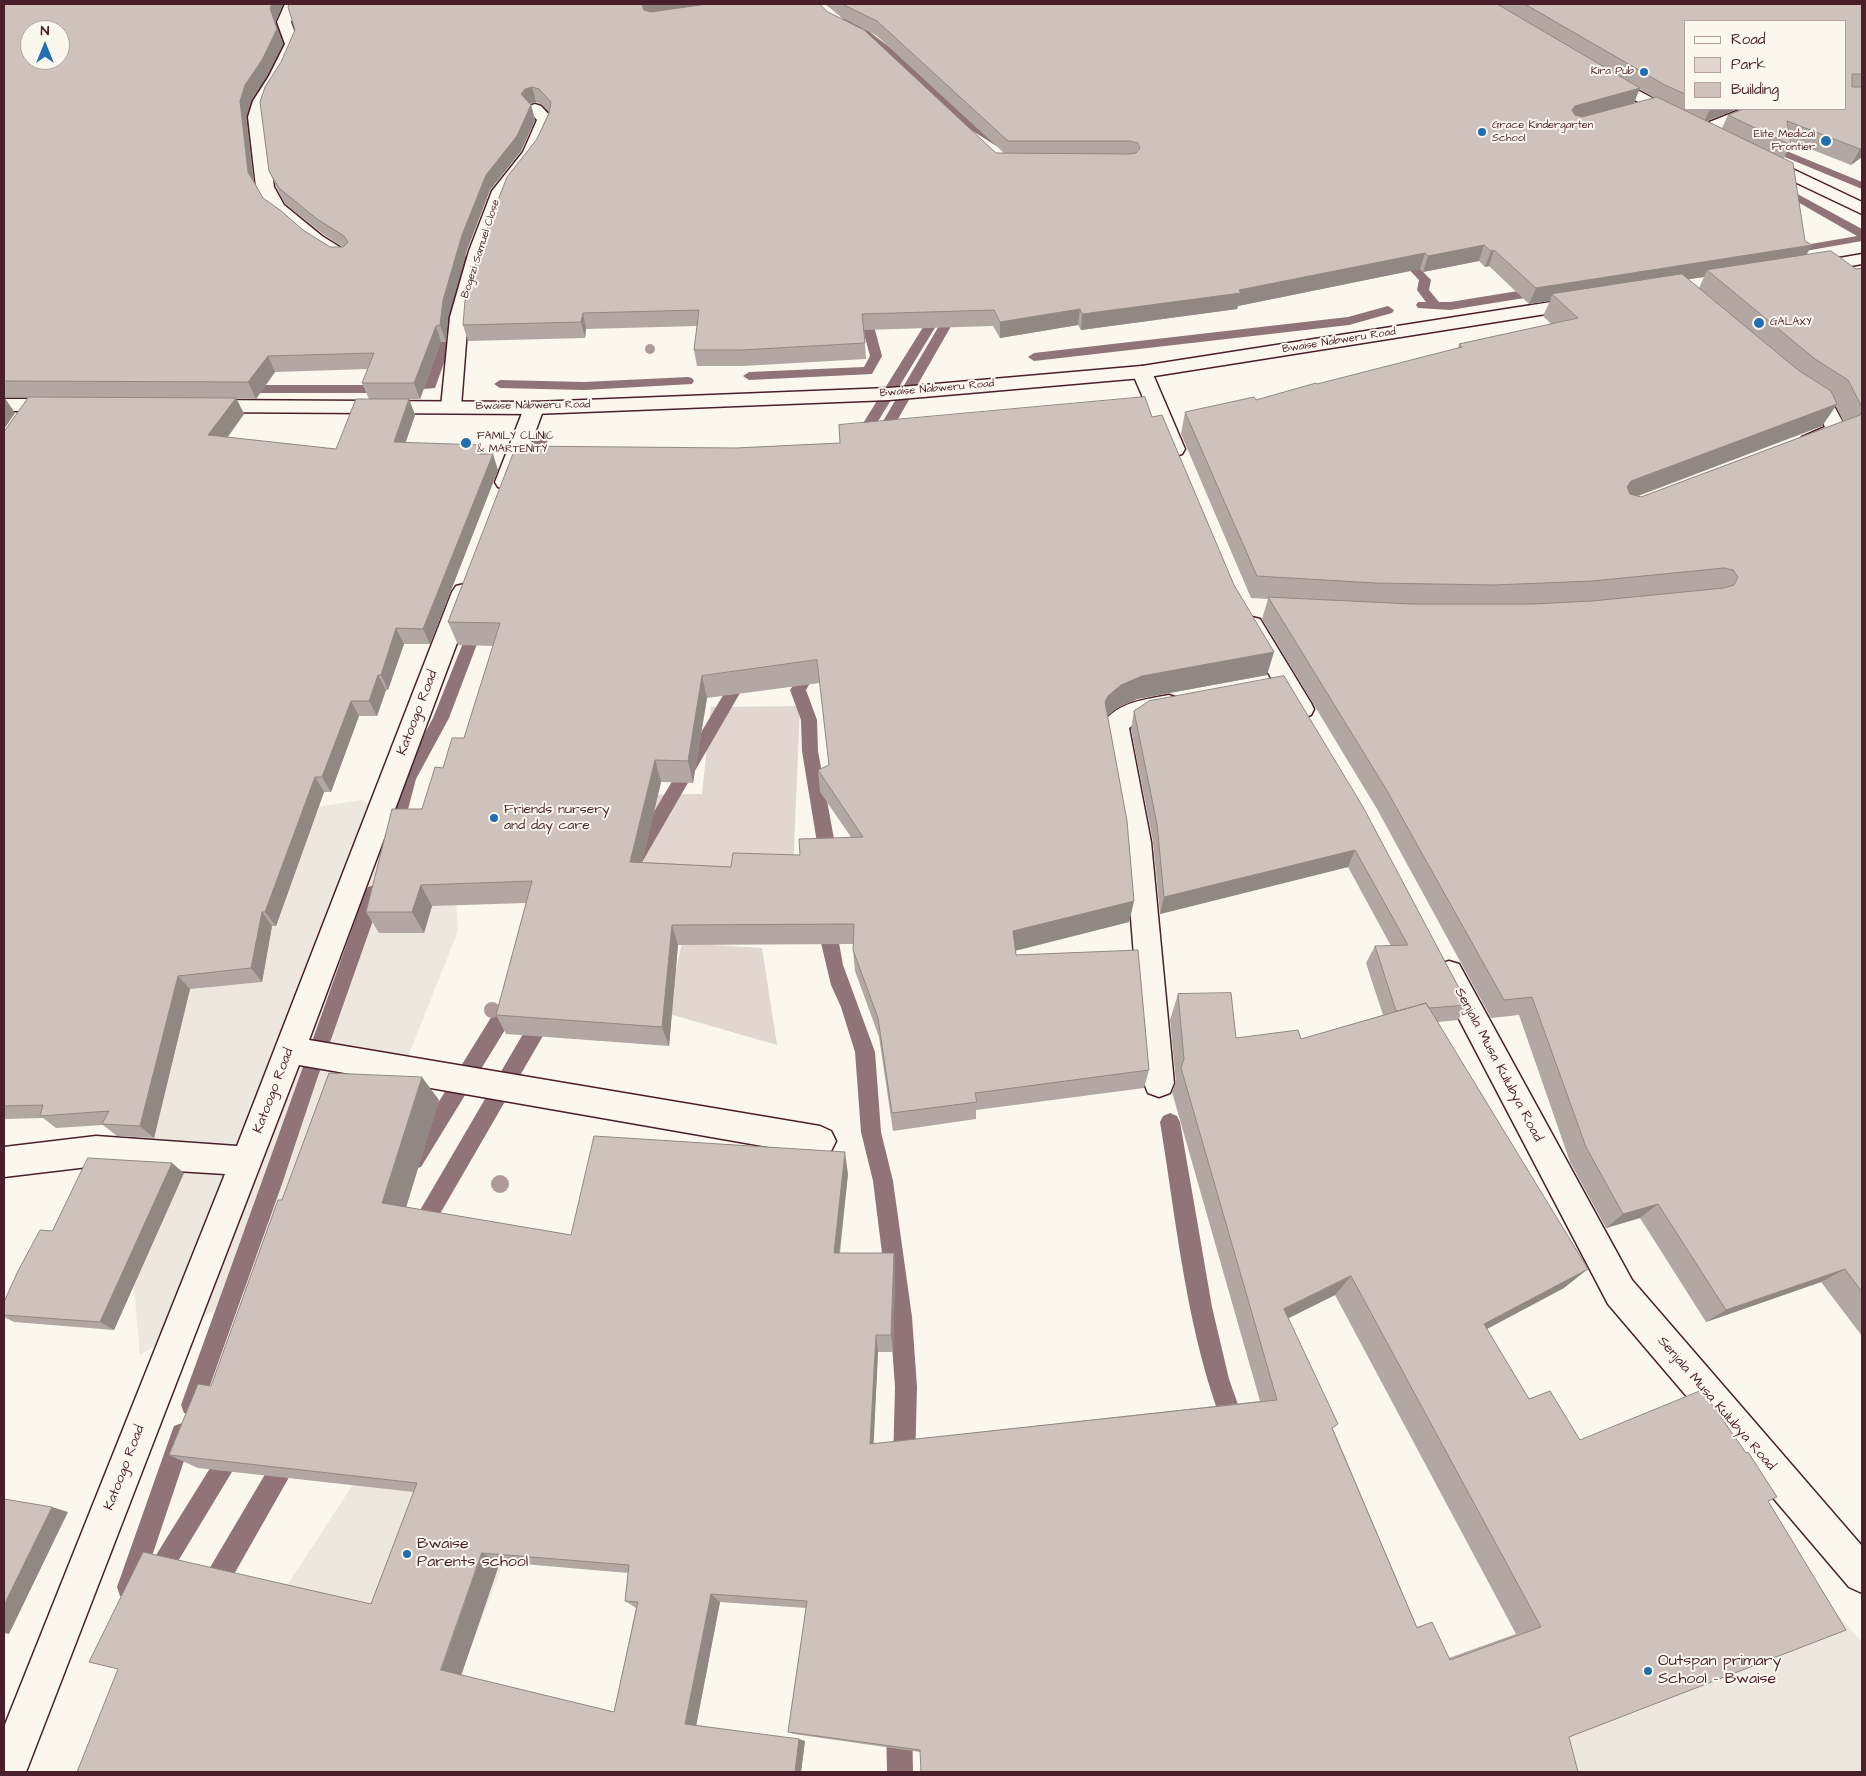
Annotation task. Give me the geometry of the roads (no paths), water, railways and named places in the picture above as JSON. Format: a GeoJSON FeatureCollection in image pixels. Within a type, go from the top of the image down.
{"type":"FeatureCollection","features":[{"type":"Feature","properties":{"kind":"street"},"geometry":{"type":"LineString","coordinates":[[292,4],[284,22],[292,44],[277,76],[261,101],[256,117],[256,128],[261,148],[266,188],[277,208],[294,220],[316,240],[343,257]]}},
{"type":"Feature","properties":{"kind":"street"},"geometry":{"type":"LineString","coordinates":[[1588,68],[1652,105],[1721,139]]}},
{"type":"Feature","properties":{"kind":"street"},"geometry":{"type":"LineString","coordinates":[[1628,110],[1652,105]]}},
{"type":"Feature","properties":{"kind":"street","name":"Bogezi Samuel Close"},"geometry":{"type":"LineString","coordinates":[[451,407],[459,317],[478,251],[500,190],[531,153],[543,128],[545,119],[535,109]]}},
{"type":"Feature","properties":{"kind":"street"},"geometry":{"type":"LineString","coordinates":[[1703,130],[1753,110]]}},
{"type":"Feature","properties":{"kind":"street"},"geometry":{"type":"LineString","coordinates":[[1748,152],[1862,209]]}},
{"type":"Feature","properties":{"kind":"street"},"geometry":{"type":"LineString","coordinates":[[1794,270],[1862,259]]}},
{"type":"Feature","properties":{"kind":"street","name":"Bwaise Nabweru Road"},"geometry":{"type":"LineString","coordinates":[[182,406],[534,408],[889,394],[1142,372],[1600,301]]}},
{"type":"Feature","properties":{"kind":"street"},"geometry":{"type":"LineString","coordinates":[[1142,372],[1184,472]]}},
{"type":"Feature","properties":{"kind":"street"},"geometry":{"type":"LineString","coordinates":[[1786,382],[1826,408],[1837,430],[1795,447]]}},
{"type":"Feature","properties":{"kind":"street"},"geometry":{"type":"LineString","coordinates":[[4,405],[83,406]]}},
{"type":"Feature","properties":{"kind":"street"},"geometry":{"type":"LineString","coordinates":[[17,426],[33,405]]}},
{"type":"Feature","properties":{"kind":"street"},"geometry":{"type":"LineString","coordinates":[[495,510],[534,408]]}},
{"type":"Feature","properties":{"kind":"street","name":"Katoogo Road"},"geometry":{"type":"LineString","coordinates":[[6,1772],[290,1050],[474,566]]}},
{"type":"Feature","properties":{"kind":"street"},"geometry":{"type":"LineString","coordinates":[[1250,606],[1286,682],[1316,732]]}},
{"type":"Feature","properties":{"kind":"street"},"geometry":{"type":"LineString","coordinates":[[1258,687],[1286,682]]}},
{"type":"Feature","properties":{"kind":"street"},"geometry":{"type":"LineString","coordinates":[[1159,1084],[1138,842],[1116,724],[1138,710],[1194,699]]}},
{"type":"Feature","properties":{"kind":"street","name":"Senjala Musa Kulubya Road"},"geometry":{"type":"LineString","coordinates":[[1436,949],[1620,1292],[1862,1574]]}},
{"type":"Feature","properties":{"kind":"street"},"geometry":{"type":"LineString","coordinates":[[290,1050],[820,1141]]}},
{"type":"Feature","properties":{"kind":"street"},"geometry":{"type":"LineString","coordinates":[[4,1162],[96,1151],[246,1161]]}},
{"type":"Feature","properties":{"kind":"waterway"},"geometry":{"type":"LineString","coordinates":[[263,206],[259,202],[252,160],[246,149],[248,125],[245,115],[265,77],[271,60],[287,39],[285,36],[276,33],[275,29],[286,4]]}},
{"type":"Feature","properties":{"kind":"waterway"},"geometry":{"type":"LineString","coordinates":[[292,48],[294,42],[294,17],[301,4]]}},
{"type":"Feature","properties":{"kind":"waterway"},"geometry":{"type":"LineString","coordinates":[[845,16],[894,55],[964,121],[1002,145]]}},
{"type":"Feature","properties":{"kind":"waterway"},"geometry":{"type":"LineString","coordinates":[[520,109],[545,107],[548,113],[547,119],[542,124],[539,134]]}},
{"type":"Feature","properties":{"kind":"waterway"},"geometry":{"type":"LineString","coordinates":[[1767,146],[1862,186]]}},
{"type":"Feature","properties":{"kind":"waterway"},"geometry":{"type":"LineString","coordinates":[[1779,187],[1862,234]]}},
{"type":"Feature","properties":{"kind":"waterway"},"geometry":{"type":"LineString","coordinates":[[1788,251],[1862,238]]}},
{"type":"Feature","properties":{"kind":"waterway"},"geometry":{"type":"LineString","coordinates":[[1401,255],[1425,280],[1423,290],[1435,305]]}},
{"type":"Feature","properties":{"kind":"waterway"},"geometry":{"type":"LineString","coordinates":[[240,389],[375,389],[430,385],[448,335],[444,315],[470,257]]}},
{"type":"Feature","properties":{"kind":"waterway"},"geometry":{"type":"LineString","coordinates":[[1422,305],[1450,306],[1543,291]]}},
{"type":"Feature","properties":{"kind":"waterway"},"geometry":{"type":"LineString","coordinates":[[749,376],[868,371],[876,356],[869,330],[870,306]]}},
{"type":"Feature","properties":{"kind":"waterway"},"geometry":{"type":"LineString","coordinates":[[879,440],[956,307]]}},
{"type":"Feature","properties":{"kind":"waterway"},"geometry":{"type":"LineString","coordinates":[[859,441],[941,308]]}},
{"type":"Feature","properties":{"kind":"waterway"},"geometry":{"type":"LineString","coordinates":[[1034,357],[1291,329],[1349,321],[1388,310]]}},
{"type":"Feature","properties":{"kind":"waterway"},"geometry":{"type":"LineString","coordinates":[[500,384],[584,386],[688,381]]}},
{"type":"Feature","properties":{"kind":"waterway"},"geometry":{"type":"LineString","coordinates":[[531,468],[543,434]]}},
{"type":"Feature","properties":{"kind":"waterway"},"geometry":{"type":"LineString","coordinates":[[394,832],[408,779],[441,718],[478,623]]}},
{"type":"Feature","properties":{"kind":"waterway"},"geometry":{"type":"LineString","coordinates":[[635,859],[743,674]]}},
{"type":"Feature","properties":{"kind":"waterway"},"geometry":{"type":"LineString","coordinates":[[820,674],[805,679],[798,690],[809,720],[810,751],[829,861]]}},
{"type":"Feature","properties":{"kind":"waterway"},"geometry":{"type":"LineString","coordinates":[[192,1405],[272,1184],[306,1082],[374,892]]}},
{"type":"Feature","properties":{"kind":"waterway"},"geometry":{"type":"LineString","coordinates":[[834,922],[830,943],[834,965],[865,1052],[871,1132],[883,1181],[901,1317],[906,1387],[904,1464]]}},
{"type":"Feature","properties":{"kind":"waterway"},"geometry":{"type":"LineString","coordinates":[[414,1160],[512,1001]]}},
{"type":"Feature","properties":{"kind":"waterway"},"geometry":{"type":"LineString","coordinates":[[419,1231],[544,1016]]}},
{"type":"Feature","properties":{"kind":"waterway"},"geometry":{"type":"LineString","coordinates":[[1170,1122],[1201,1307],[1218,1379],[1235,1427]]}},
{"type":"Feature","properties":{"kind":"waterway"},"geometry":{"type":"LineString","coordinates":[[129,1587],[182,1434]]}},
{"type":"Feature","properties":{"kind":"waterway"},"geometry":{"type":"LineString","coordinates":[[155,1578],[233,1452]]}},
{"type":"Feature","properties":{"kind":"waterway"},"geometry":{"type":"LineString","coordinates":[[211,1590],[288,1457]]}},
{"type":"Feature","properties":{"kind":"waterway"},"geometry":{"type":"LineString","coordinates":[[899,1725],[900,1772]]}},
{"type":"Feature","properties":{"kind":"place","name":"Kira Pub"},"geometry":{"type":"Point","coordinates":[1644,72]}},
{"type":"Feature","properties":{"kind":"place","name":"Grace Kindergarten School"},"geometry":{"type":"Point","coordinates":[1482,132]}},
{"type":"Feature","properties":{"kind":"place","name":"Elite Medical Frontier"},"geometry":{"type":"Point","coordinates":[1826,141]}},
{"type":"Feature","properties":{"kind":"place","name":"GALAXY"},"geometry":{"type":"Point","coordinates":[1759,323]}},
{"type":"Feature","properties":{"kind":"place","name":"FAMILY CLINIC & MARTENITY"},"geometry":{"type":"Point","coordinates":[466,443]}},
{"type":"Feature","properties":{"kind":"place","name":"Friends nursery and day care"},"geometry":{"type":"Point","coordinates":[494,818]}},
{"type":"Feature","properties":{"kind":"place","name":"Bwaise Parents school"},"geometry":{"type":"Point","coordinates":[407,1554]}},
{"type":"Feature","properties":{"kind":"place","name":"Outspan primary School - Bwaise"},"geometry":{"type":"Point","coordinates":[1648,1671]}}]}
